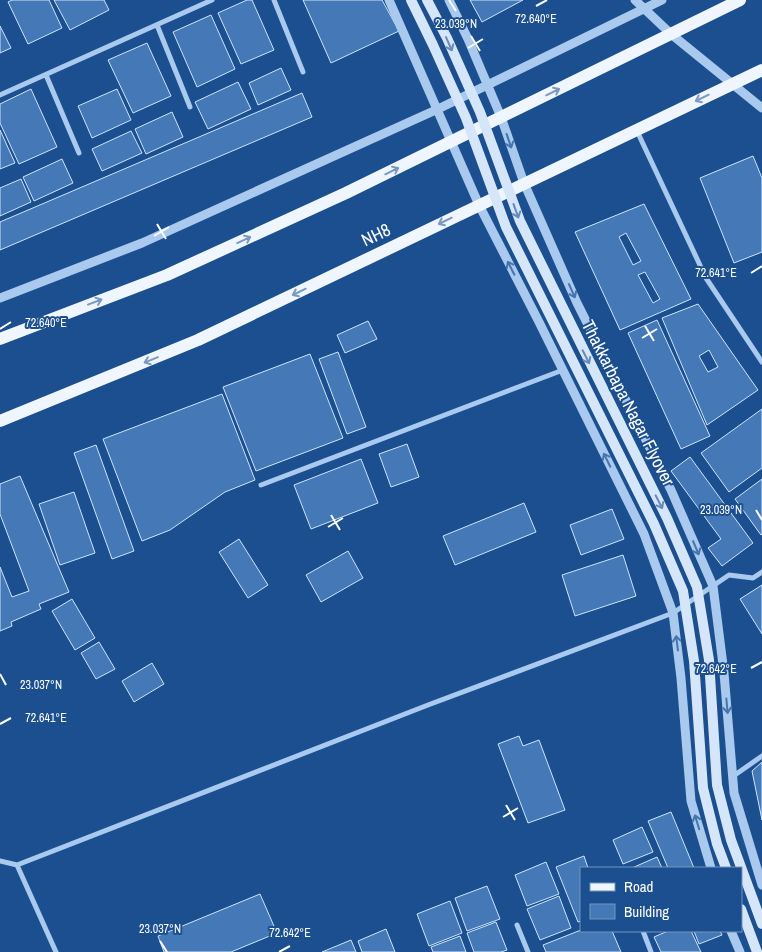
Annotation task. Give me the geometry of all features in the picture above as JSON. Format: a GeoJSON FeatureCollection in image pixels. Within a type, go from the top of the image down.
{"type":"FeatureCollection","features":[{"type":"Feature","properties":{"kind":"main road","name":"Thakkarbapa Nagar Flyover"},"geometry":{"type":"LineString","coordinates":[[411,0],[466,118],[506,227],[654,524],[683,591],[694,662],[702,788],[717,844],[726,867]]}},
{"type":"Feature","properties":{"kind":"main road","name":"Thakkarbapa Nagar Flyover"},"geometry":{"type":"LineString","coordinates":[[428,0],[480,112],[520,221],[667,518],[697,587],[709,660],[717,785],[731,840],[741,867]]}},
{"type":"Feature","properties":{"kind":"main road"},"geometry":{"type":"LineString","coordinates":[[0,339],[168,275],[346,193],[740,0]]}},
{"type":"Feature","properties":{"kind":"main road","name":"NH8"},"geometry":{"type":"LineString","coordinates":[[0,421],[198,340],[762,70]]}},
{"type":"Feature","properties":{"kind":"main road","name":"Thakkarbapa Nagar Flyover"},"geometry":{"type":"LineString","coordinates":[[742,870],[762,924]]}},
{"type":"Feature","properties":{"kind":"main road"},"geometry":{"type":"LineString","coordinates":[[742,912],[756,952]]}},
{"type":"Feature","properties":{"kind":"street"},"geometry":{"type":"LineString","coordinates":[[0,95],[212,0]]}},
{"type":"Feature","properties":{"kind":"street"},"geometry":{"type":"LineString","coordinates":[[274,0],[303,72]]}},
{"type":"Feature","properties":{"kind":"street"},"geometry":{"type":"LineString","coordinates":[[389,0],[479,205],[644,534],[673,613],[681,678],[691,801],[712,867]]}},
{"type":"Feature","properties":{"kind":"street"},"geometry":{"type":"LineString","coordinates":[[449,0],[468,38],[501,117],[524,183],[578,303],[671,490],[713,586],[724,673],[734,793],[762,885]]}},
{"type":"Feature","properties":{"kind":"street"},"geometry":{"type":"LineString","coordinates":[[635,0],[671,34],[762,108]]}},
{"type":"Feature","properties":{"kind":"street"},"geometry":{"type":"LineString","coordinates":[[0,298],[142,243],[438,109],[662,0]]}},
{"type":"Feature","properties":{"kind":"street"},"geometry":{"type":"LineString","coordinates":[[157,25],[190,107]]}},
{"type":"Feature","properties":{"kind":"street"},"geometry":{"type":"LineString","coordinates":[[46,75],[80,153]]}},
{"type":"Feature","properties":{"kind":"street"},"geometry":{"type":"LineString","coordinates":[[636,130],[706,278],[762,362]]}},
{"type":"Feature","properties":{"kind":"street"},"geometry":{"type":"LineString","coordinates":[[261,486],[563,370]]}},
{"type":"Feature","properties":{"kind":"street"},"geometry":{"type":"LineString","coordinates":[[0,861],[16,865],[419,708],[673,613],[729,575],[753,578],[762,572]]}},
{"type":"Feature","properties":{"kind":"street"},"geometry":{"type":"LineString","coordinates":[[732,777],[762,756]]}},
{"type":"Feature","properties":{"kind":"street"},"geometry":{"type":"LineString","coordinates":[[16,865],[56,952]]}},
{"type":"Feature","properties":{"kind":"street"},"geometry":{"type":"LineString","coordinates":[[517,924],[528,952]]}},
{"type":"Feature","properties":{"kind":"street"},"geometry":{"type":"LineString","coordinates":[[643,932],[651,952]]}},
{"type":"Feature","properties":{"kind":"street"},"geometry":{"type":"LineString","coordinates":[[731,932],[740,952]]}},
{"type":"Feature","properties":{"kind":"building"},"geometry":{"type":"Polygon","coordinates":[[[12,0],[49,0],[62,28],[28,44],[8,2],[12,0]]]}},
{"type":"Feature","properties":{"kind":"building"},"geometry":{"type":"Polygon","coordinates":[[[54,0],[104,0],[109,10],[70,30],[54,0]]]}},
{"type":"Feature","properties":{"kind":"building"},"geometry":{"type":"Polygon","coordinates":[[[247,0],[252,0],[274,50],[241,64],[218,13],[247,0]]]}},
{"type":"Feature","properties":{"kind":"building"},"geometry":{"type":"Polygon","coordinates":[[[303,0],[382,0],[399,31],[331,63],[303,0]]]}},
{"type":"Feature","properties":{"kind":"building"},"geometry":{"type":"Polygon","coordinates":[[[470,0],[523,0],[482,22],[470,0]]]}},
{"type":"Feature","properties":{"kind":"building"},"geometry":{"type":"Polygon","coordinates":[[[211,15],[235,69],[197,87],[173,32],[211,15]]]}},
{"type":"Feature","properties":{"kind":"building"},"geometry":{"type":"Polygon","coordinates":[[[0,26],[11,48],[0,53],[0,26]]]}},
{"type":"Feature","properties":{"kind":"building"},"geometry":{"type":"Polygon","coordinates":[[[147,43],[171,96],[133,113],[108,60],[147,43]]]}},
{"type":"Feature","properties":{"kind":"building"},"geometry":{"type":"Polygon","coordinates":[[[281,68],[291,90],[258,105],[249,83],[281,68]]]}},
{"type":"Feature","properties":{"kind":"building"},"geometry":{"type":"Polygon","coordinates":[[[238,82],[251,109],[208,129],[195,102],[238,82]]]}},
{"type":"Feature","properties":{"kind":"building"},"geometry":{"type":"Polygon","coordinates":[[[31,89],[57,147],[19,164],[0,123],[0,104],[31,89]]]}},
{"type":"Feature","properties":{"kind":"building"},"geometry":{"type":"Polygon","coordinates":[[[117,89],[131,120],[92,138],[78,106],[117,89]]]}},
{"type":"Feature","properties":{"kind":"building"},"geometry":{"type":"Polygon","coordinates":[[[302,93],[312,117],[0,250],[0,222],[302,93]]]}},
{"type":"Feature","properties":{"kind":"building"},"geometry":{"type":"Polygon","coordinates":[[[172,112],[183,137],[146,154],[135,129],[172,112]]]}},
{"type":"Feature","properties":{"kind":"building"},"geometry":{"type":"Polygon","coordinates":[[[0,130],[15,163],[0,169],[0,130]]]}},
{"type":"Feature","properties":{"kind":"building"},"geometry":{"type":"Polygon","coordinates":[[[131,131],[142,153],[102,171],[92,149],[131,131]]]}},
{"type":"Feature","properties":{"kind":"building"},"geometry":{"type":"Polygon","coordinates":[[[753,156],[762,178],[762,252],[734,263],[700,178],[753,156]]]}},
{"type":"Feature","properties":{"kind":"building"},"geometry":{"type":"Polygon","coordinates":[[[62,159],[73,183],[34,201],[23,177],[62,159]]]}},
{"type":"Feature","properties":{"kind":"building"},"geometry":{"type":"Polygon","coordinates":[[[21,179],[31,202],[0,216],[0,188],[21,179]]]}},
{"type":"Feature","properties":{"kind":"building"},"geometry":{"type":"Polygon","coordinates":[[[644,204],[691,299],[620,330],[575,232],[644,204]],[[626,233],[619,237],[633,265],[641,261],[626,233]],[[645,272],[638,275],[653,303],[660,299],[645,272]]]}},
{"type":"Feature","properties":{"kind":"building"},"geometry":{"type":"Polygon","coordinates":[[[698,304],[758,390],[707,425],[662,318],[698,304]],[[709,350],[699,356],[708,372],[718,367],[709,350]]]}},
{"type":"Feature","properties":{"kind":"building"},"geometry":{"type":"Polygon","coordinates":[[[657,320],[710,436],[681,449],[628,333],[657,320]]]}},
{"type":"Feature","properties":{"kind":"building"},"geometry":{"type":"Polygon","coordinates":[[[368,321],[377,339],[345,353],[337,335],[368,321]]]}},
{"type":"Feature","properties":{"kind":"building"},"geometry":{"type":"Polygon","coordinates":[[[338,352],[366,427],[347,434],[319,359],[338,352]]]}},
{"type":"Feature","properties":{"kind":"building"},"geometry":{"type":"Polygon","coordinates":[[[310,354],[343,438],[256,471],[223,387],[310,354]]]}},
{"type":"Feature","properties":{"kind":"building"},"geometry":{"type":"Polygon","coordinates":[[[222,394],[255,480],[225,492],[170,530],[142,541],[103,439],[222,394]]]}},
{"type":"Feature","properties":{"kind":"building"},"geometry":{"type":"Polygon","coordinates":[[[762,409],[762,468],[729,492],[701,453],[762,409]]]}},
{"type":"Feature","properties":{"kind":"building"},"geometry":{"type":"Polygon","coordinates":[[[407,444],[419,477],[391,487],[379,454],[407,444]]]}},
{"type":"Feature","properties":{"kind":"building"},"geometry":{"type":"Polygon","coordinates":[[[96,445],[134,551],[112,559],[74,453],[96,445]]]}},
{"type":"Feature","properties":{"kind":"building"},"geometry":{"type":"Polygon","coordinates":[[[690,457],[753,543],[722,566],[708,548],[721,539],[671,471],[690,457]]]}},
{"type":"Feature","properties":{"kind":"building"},"geometry":{"type":"Polygon","coordinates":[[[361,459],[378,503],[311,529],[294,485],[361,459]]]}},
{"type":"Feature","properties":{"kind":"building"},"geometry":{"type":"Polygon","coordinates":[[[20,476],[69,592],[39,604],[41,609],[11,622],[12,626],[0,631],[0,567],[12,597],[29,591],[0,514],[0,484],[20,476]]]}},
{"type":"Feature","properties":{"kind":"building"},"geometry":{"type":"Polygon","coordinates":[[[762,479],[762,534],[761,535],[735,499],[762,479]]]}},
{"type":"Feature","properties":{"kind":"building"},"geometry":{"type":"Polygon","coordinates":[[[74,492],[95,553],[60,565],[39,504],[74,492]]]}},
{"type":"Feature","properties":{"kind":"building"},"geometry":{"type":"Polygon","coordinates":[[[524,503],[536,532],[455,565],[443,536],[524,503]]]}},
{"type":"Feature","properties":{"kind":"building"},"geometry":{"type":"Polygon","coordinates":[[[612,509],[624,539],[581,555],[570,525],[612,509]]]}},
{"type":"Feature","properties":{"kind":"building"},"geometry":{"type":"Polygon","coordinates":[[[239,539],[268,585],[248,598],[219,552],[239,539]]]}},
{"type":"Feature","properties":{"kind":"building"},"geometry":{"type":"Polygon","coordinates":[[[348,551],[363,578],[321,602],[306,575],[348,551]]]}},
{"type":"Feature","properties":{"kind":"building"},"geometry":{"type":"Polygon","coordinates":[[[623,555],[636,596],[575,616],[562,575],[623,555]]]}},
{"type":"Feature","properties":{"kind":"building"},"geometry":{"type":"Polygon","coordinates":[[[762,585],[762,634],[740,599],[762,585]]]}},
{"type":"Feature","properties":{"kind":"building"},"geometry":{"type":"Polygon","coordinates":[[[72,599],[95,638],[75,650],[52,611],[72,599]]]}},
{"type":"Feature","properties":{"kind":"building"},"geometry":{"type":"Polygon","coordinates":[[[99,642],[115,669],[96,679],[81,653],[99,642]]]}},
{"type":"Feature","properties":{"kind":"building"},"geometry":{"type":"Polygon","coordinates":[[[152,663],[164,684],[134,702],[122,681],[152,663]]]}},
{"type":"Feature","properties":{"kind":"building"},"geometry":{"type":"Polygon","coordinates":[[[519,736],[523,746],[539,740],[565,810],[528,823],[498,744],[519,736]]]}},
{"type":"Feature","properties":{"kind":"building"},"geometry":{"type":"Polygon","coordinates":[[[762,762],[762,820],[752,771],[762,762]]]}},
{"type":"Feature","properties":{"kind":"building"},"geometry":{"type":"Polygon","coordinates":[[[671,812],[694,867],[668,867],[648,821],[671,812]]]}},
{"type":"Feature","properties":{"kind":"building"},"geometry":{"type":"Polygon","coordinates":[[[642,827],[653,852],[623,864],[613,840],[642,827]]]}},
{"type":"Feature","properties":{"kind":"building"},"geometry":{"type":"Polygon","coordinates":[[[584,856],[588,867],[580,867],[580,921],[578,922],[556,867],[584,856]]]}},
{"type":"Feature","properties":{"kind":"building"},"geometry":{"type":"Polygon","coordinates":[[[657,857],[662,867],[634,867],[657,857]]]}},
{"type":"Feature","properties":{"kind":"building"},"geometry":{"type":"Polygon","coordinates":[[[546,862],[559,894],[527,906],[515,875],[546,862]]]}},
{"type":"Feature","properties":{"kind":"building"},"geometry":{"type":"Polygon","coordinates":[[[487,886],[500,919],[467,931],[455,898],[487,886]]]}},
{"type":"Feature","properties":{"kind":"building"},"geometry":{"type":"Polygon","coordinates":[[[260,894],[277,933],[231,952],[164,952],[158,936],[260,894]]]}},
{"type":"Feature","properties":{"kind":"building"},"geometry":{"type":"Polygon","coordinates":[[[559,896],[571,928],[540,940],[527,909],[559,896]]]}},
{"type":"Feature","properties":{"kind":"building"},"geometry":{"type":"Polygon","coordinates":[[[450,901],[462,933],[429,946],[417,914],[450,901]]]}},
{"type":"Feature","properties":{"kind":"building"},"geometry":{"type":"Polygon","coordinates":[[[496,922],[507,950],[501,952],[474,952],[467,933],[496,922]]]}},
{"type":"Feature","properties":{"kind":"building"},"geometry":{"type":"Polygon","coordinates":[[[386,929],[395,952],[362,952],[358,941],[386,929]]]}},
{"type":"Feature","properties":{"kind":"building"},"geometry":{"type":"Polygon","coordinates":[[[580,930],[580,932],[612,932],[621,952],[546,952],[543,945],[580,930]]]}},
{"type":"Feature","properties":{"kind":"building"},"geometry":{"type":"Polygon","coordinates":[[[666,932],[691,932],[701,952],[661,952],[654,937],[666,932]]]}},
{"type":"Feature","properties":{"kind":"building"},"geometry":{"type":"Polygon","coordinates":[[[694,932],[720,932],[722,935],[699,944],[694,932]]]}},
{"type":"Feature","properties":{"kind":"building"},"geometry":{"type":"Polygon","coordinates":[[[460,936],[466,952],[433,952],[431,947],[460,936]]]}},
{"type":"Feature","properties":{"kind":"building"},"geometry":{"type":"Polygon","coordinates":[[[351,940],[356,952],[322,952],[351,940]]]}}]}
